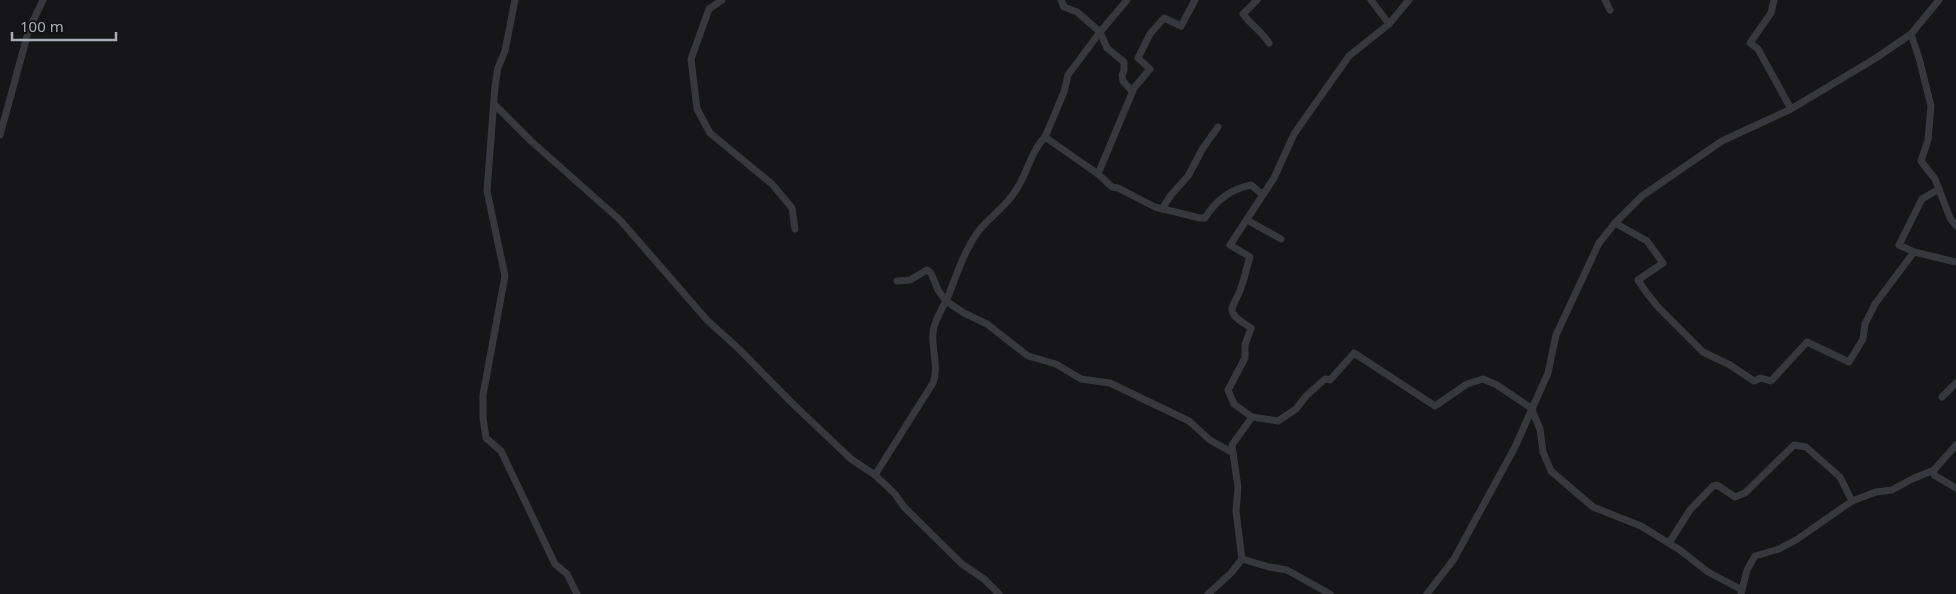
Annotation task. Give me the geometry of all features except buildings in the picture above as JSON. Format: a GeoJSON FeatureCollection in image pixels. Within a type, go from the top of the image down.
{"type":"FeatureCollection","features":[{"type":"Feature","properties":{"kind":"street"},"geometry":{"type":"LineString","coordinates":[[0,135],[29,29],[43,0]]}},
{"type":"Feature","properties":{"kind":"street"},"geometry":{"type":"LineString","coordinates":[[515,0],[505,51],[498,68],[487,191],[505,276],[482,395],[486,438],[502,451],[555,564],[567,574],[577,594]]}},
{"type":"Feature","properties":{"kind":"street"},"geometry":{"type":"LineString","coordinates":[[722,0],[709,9],[692,59],[697,108],[710,133],[772,184],[792,208],[795,229]]}},
{"type":"Feature","properties":{"kind":"street"},"geometry":{"type":"LineString","coordinates":[[1061,0],[1064,7],[1077,12],[1100,32],[1107,48],[1124,62],[1123,81],[1132,92]]}},
{"type":"Feature","properties":{"kind":"street"},"geometry":{"type":"LineString","coordinates":[[875,475],[933,384],[935,374],[932,336],[935,321],[946,301],[967,249],[978,231],[1014,193],[1022,180],[1038,143],[1045,137],[1064,92],[1068,75],[1127,0]]}},
{"type":"Feature","properties":{"kind":"street"},"geometry":{"type":"LineString","coordinates":[[1098,174],[1132,92],[1150,69],[1138,58],[1150,34],[1164,18],[1181,26],[1195,0]]}},
{"type":"Feature","properties":{"kind":"street"},"geometry":{"type":"LineString","coordinates":[[1257,0],[1243,14],[1269,43]]}},
{"type":"Feature","properties":{"kind":"street"},"geometry":{"type":"LineString","coordinates":[[1371,0],[1389,24]]}},
{"type":"Feature","properties":{"kind":"street"},"geometry":{"type":"LineString","coordinates":[[1408,0],[1389,24],[1349,56],[1294,134],[1274,178],[1230,245],[1250,258],[1243,284],[1232,305],[1232,311],[1236,317],[1251,328],[1245,345],[1245,358],[1228,390],[1234,404],[1252,417],[1278,422],[1296,409],[1306,396],[1325,379],[1330,380],[1354,352],[1435,406],[1467,384],[1483,379],[1497,385],[1531,408],[1540,429],[1543,452],[1551,471],[1593,507],[1641,526],[1669,543],[1708,572],[1742,592],[1747,570],[1755,556],[1779,549],[1796,540],[1852,501],[1876,492],[1892,490],[1934,470],[1956,445]]}},
{"type":"Feature","properties":{"kind":"street"},"geometry":{"type":"LineString","coordinates":[[1605,0],[1610,10]]}},
{"type":"Feature","properties":{"kind":"street"},"geometry":{"type":"LineString","coordinates":[[1774,0],[1771,13],[1750,43],[1758,49],[1791,109]]}},
{"type":"Feature","properties":{"kind":"street"},"geometry":{"type":"LineString","coordinates":[[1427,594],[1454,559],[1515,447],[1548,373],[1556,335],[1599,243],[1615,223],[1642,196],[1722,141],[1791,109],[1876,58],[1911,34],[1939,0]]}},
{"type":"Feature","properties":{"kind":"street"},"geometry":{"type":"LineString","coordinates":[[1911,34],[1931,106],[1928,140],[1921,161],[1935,179],[1950,218],[1956,226]]}},
{"type":"Feature","properties":{"kind":"street"},"geometry":{"type":"LineString","coordinates":[[494,104],[531,141],[620,220],[707,320],[740,350],[792,403],[851,459],[875,475],[895,494],[904,508],[962,564],[984,579],[999,594]]}},
{"type":"Feature","properties":{"kind":"street"},"geometry":{"type":"LineString","coordinates":[[1162,209],[1171,195],[1188,176],[1203,148],[1218,127]]}},
{"type":"Feature","properties":{"kind":"street"},"geometry":{"type":"LineString","coordinates":[[1045,137],[1098,174],[1112,187],[1118,188],[1154,207],[1192,217],[1205,218],[1214,205],[1238,187],[1251,185],[1262,194]]}},
{"type":"Feature","properties":{"kind":"street"},"geometry":{"type":"LineString","coordinates":[[1939,189],[1922,199],[1899,246],[1914,252],[1956,262]]}},
{"type":"Feature","properties":{"kind":"street"},"geometry":{"type":"LineString","coordinates":[[1247,220],[1281,239]]}},
{"type":"Feature","properties":{"kind":"street"},"geometry":{"type":"LineString","coordinates":[[1615,223],[1647,241],[1663,263],[1638,280],[1658,307],[1703,352],[1730,365],[1754,381],[1761,378],[1771,381],[1807,342],[1849,362],[1863,339],[1865,324],[1875,304],[1914,252]]}},
{"type":"Feature","properties":{"kind":"street"},"geometry":{"type":"LineString","coordinates":[[897,281],[910,280],[927,270],[931,273],[938,290],[946,301],[964,313],[987,324],[1028,356],[1056,364],[1081,378],[1110,383],[1189,421],[1210,440],[1233,453]]}},
{"type":"Feature","properties":{"kind":"street"},"geometry":{"type":"LineString","coordinates":[[1942,397],[1956,383]]}},
{"type":"Feature","properties":{"kind":"street"},"geometry":{"type":"LineString","coordinates":[[1208,594],[1231,573],[1242,559],[1236,511],[1238,488],[1232,445],[1252,417]]}},
{"type":"Feature","properties":{"kind":"street"},"geometry":{"type":"LineString","coordinates":[[1669,543],[1690,510],[1713,486],[1717,486],[1735,498],[1745,493],[1794,445],[1806,447],[1840,477],[1852,501]]}},
{"type":"Feature","properties":{"kind":"street"},"geometry":{"type":"LineString","coordinates":[[1934,470],[1934,475],[1956,488]]}},
{"type":"Feature","properties":{"kind":"street"},"geometry":{"type":"LineString","coordinates":[[1242,559],[1287,570],[1330,594]]}}]}
